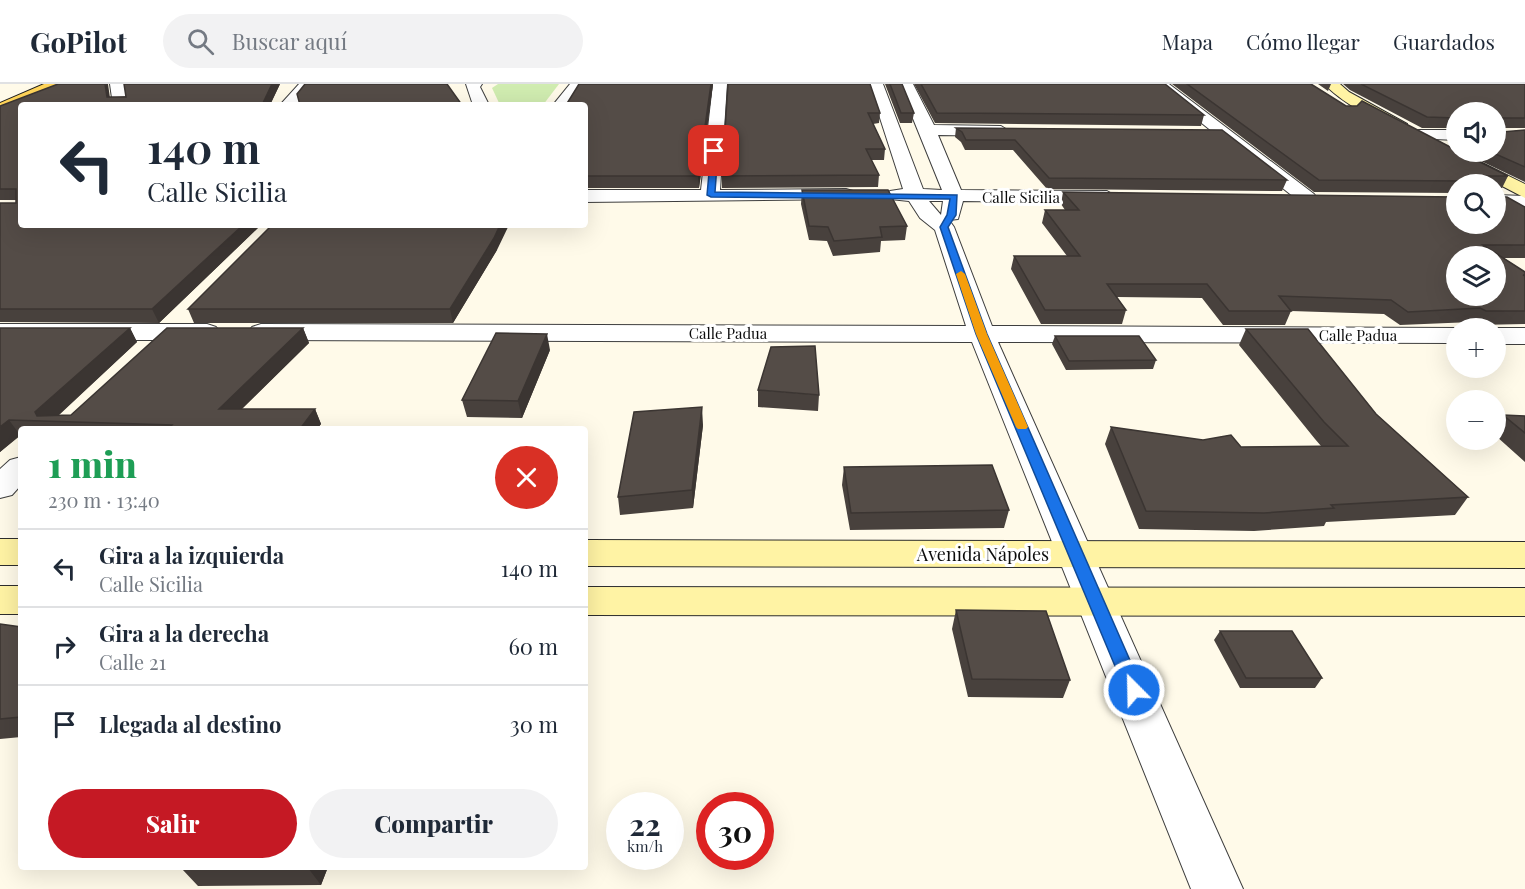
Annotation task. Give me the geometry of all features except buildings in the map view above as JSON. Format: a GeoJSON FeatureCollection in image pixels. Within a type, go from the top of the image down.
{"type":"FeatureCollection","features":[{"type":"Feature","properties":{"kind":"main road"},"geometry":{"type":"LineString","coordinates":[[0,97],[32,84]]}},
{"type":"Feature","properties":{"kind":"main road"},"geometry":{"type":"LineString","coordinates":[[0,108],[56,84]]}},
{"type":"Feature","properties":{"kind":"main road"},"geometry":{"type":"LineString","coordinates":[[1332,84],[1411,142],[1510,202]]}},
{"type":"Feature","properties":{"kind":"main road"},"geometry":{"type":"LineString","coordinates":[[1317,94],[1411,142]]}},
{"type":"Feature","properties":{"kind":"main road"},"geometry":{"type":"LineString","coordinates":[[1449,168],[1460,174]]}},
{"type":"Feature","properties":{"kind":"main road"},"geometry":{"type":"LineString","coordinates":[[0,552],[18,552]]}},
{"type":"Feature","properties":{"kind":"main road","name":"Avenida Nápoles"},"geometry":{"type":"LineString","coordinates":[[588,554],[1525,555]]}},
{"type":"Feature","properties":{"kind":"main road"},"geometry":{"type":"LineString","coordinates":[[0,600],[18,600]]}},
{"type":"Feature","properties":{"kind":"main road"},"geometry":{"type":"LineString","coordinates":[[588,601],[1525,602]]}},
{"type":"Feature","properties":{"kind":"street"},"geometry":{"type":"LineString","coordinates":[[117,84],[120,102]]}},
{"type":"Feature","properties":{"kind":"street"},"geometry":{"type":"LineString","coordinates":[[291,102],[307,84]]}},
{"type":"Feature","properties":{"kind":"street"},"geometry":{"type":"LineString","coordinates":[[475,84],[472,86],[480,102]]}},
{"type":"Feature","properties":{"kind":"street"},"geometry":{"type":"LineString","coordinates":[[563,102],[577,84]]}},
{"type":"Feature","properties":{"kind":"street"},"geometry":{"type":"LineString","coordinates":[[711,195],[720,84]]}},
{"type":"Feature","properties":{"kind":"street"},"geometry":{"type":"LineString","coordinates":[[876,84],[915,195],[944,213]]}},
{"type":"Feature","properties":{"kind":"street"},"geometry":{"type":"LineString","coordinates":[[906,84],[928,130],[944,213],[982,334],[1217,889]]}},
{"type":"Feature","properties":{"kind":"street"},"geometry":{"type":"LineString","coordinates":[[1160,84],[1311,207]]}},
{"type":"Feature","properties":{"kind":"street"},"geometry":{"type":"LineString","coordinates":[[928,130],[1022,131]]}},
{"type":"Feature","properties":{"kind":"street"},"geometry":{"type":"LineString","coordinates":[[1196,133],[1220,133]]}},
{"type":"Feature","properties":{"kind":"street"},"geometry":{"type":"LineString","coordinates":[[1411,142],[1446,137]]}},
{"type":"Feature","properties":{"kind":"street","name":"Calle Sicilia"},"geometry":{"type":"LineString","coordinates":[[588,196],[915,195],[944,213],[1130,197]]}},
{"type":"Feature","properties":{"kind":"street"},"geometry":{"type":"LineString","coordinates":[[1271,198],[1311,207]]}},
{"type":"Feature","properties":{"kind":"street"},"geometry":{"type":"LineString","coordinates":[[1292,215],[1330,199]]}},
{"type":"Feature","properties":{"kind":"street"},"geometry":{"type":"LineString","coordinates":[[1510,202],[1525,215]]}},
{"type":"Feature","properties":{"kind":"street"},"geometry":{"type":"LineString","coordinates":[[588,212],[856,214]]}},
{"type":"Feature","properties":{"kind":"street","name":"Calle Sicilia"},"geometry":{"type":"LineString","coordinates":[[892,214],[1116,215]]}},
{"type":"Feature","properties":{"kind":"street"},"geometry":{"type":"LineString","coordinates":[[141,356],[193,307]]}},
{"type":"Feature","properties":{"kind":"street","name":"Calle Padua"},"geometry":{"type":"LineString","coordinates":[[0,332],[1446,335]]}},
{"type":"Feature","properties":{"kind":"street"},"geometry":{"type":"LineString","coordinates":[[1506,336],[1525,336]]}},
{"type":"Feature","properties":{"kind":"street"},"geometry":{"type":"LineString","coordinates":[[0,487],[18,470]]}},
{"type":"Feature","properties":{"kind":"green space"},"geometry":{"type":"Polygon","coordinates":[[[498,84],[559,84],[545,102],[499,102],[492,88],[498,84]]]}},
{"type":"Feature","properties":{"kind":"slow traffic"},"geometry":{"type":"LineString","coordinates":[[961,274],[982,334],[1022,427]]}},
{"type":"Feature","properties":{"kind":"route"},"geometry":{"type":"LineString","coordinates":[[714,151],[711,195],[954,196],[952,215],[944,227],[982,334],[1134,690]]}}]}
